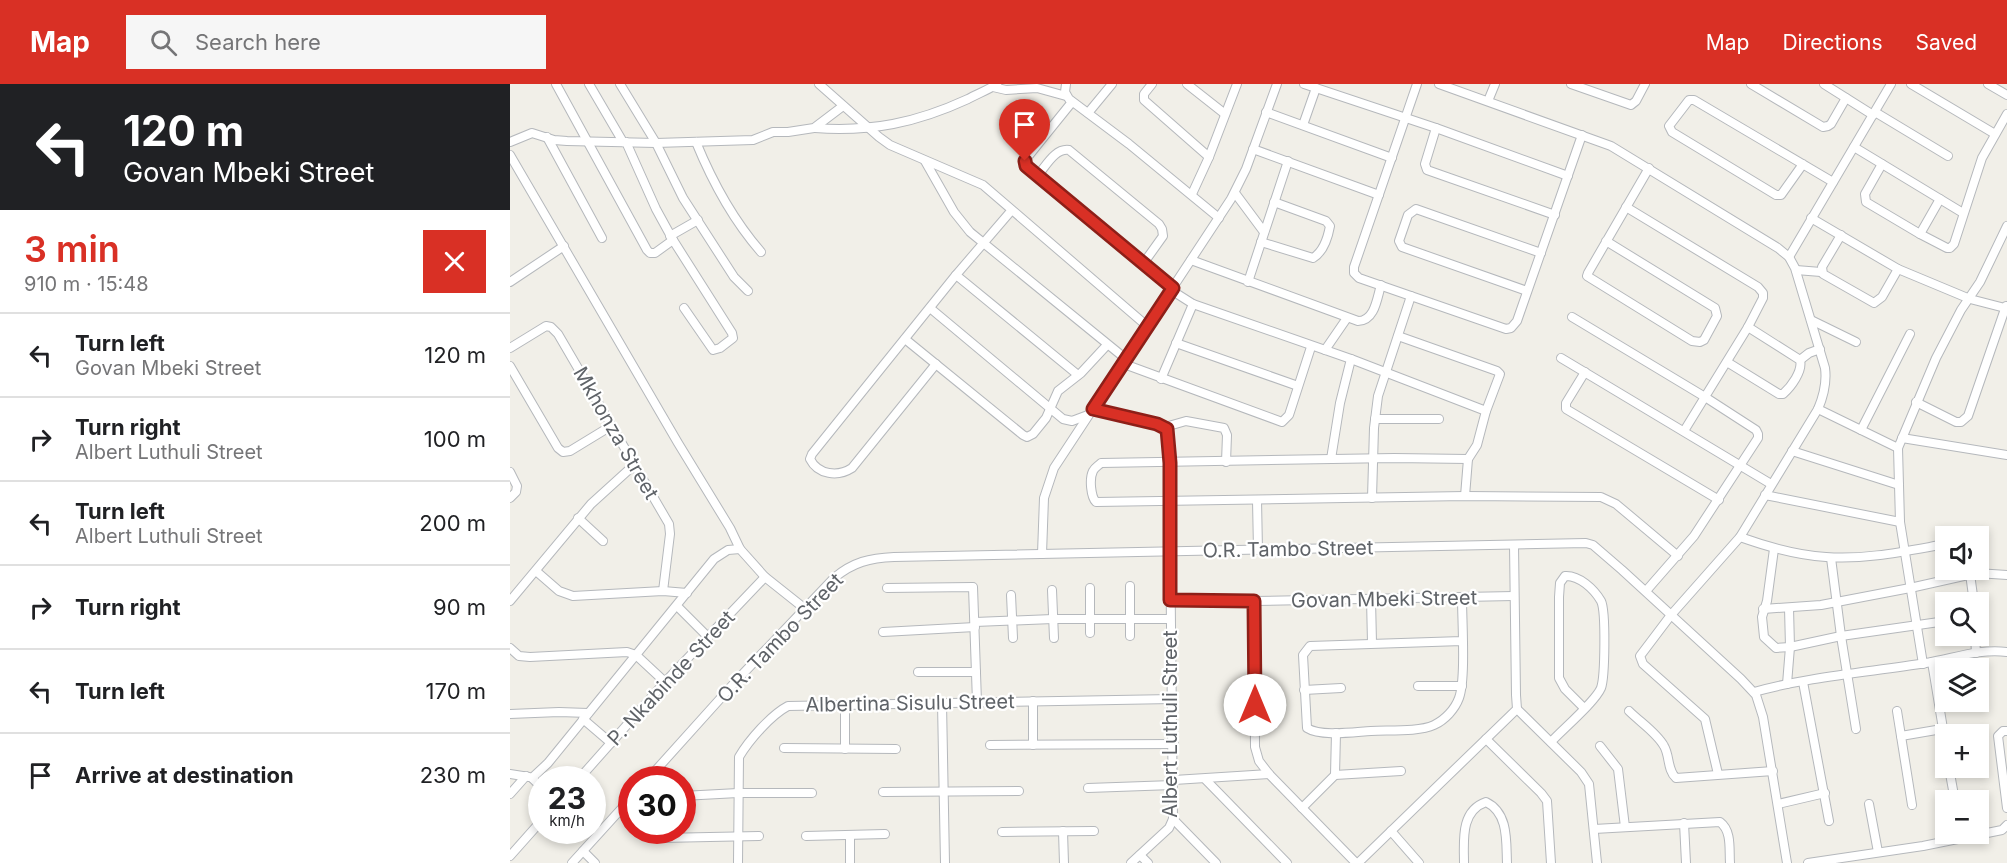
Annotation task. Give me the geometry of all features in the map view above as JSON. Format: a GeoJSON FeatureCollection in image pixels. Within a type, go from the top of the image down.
{"type":"FeatureCollection","features":[{"type":"Feature","properties":{"kind":"street"},"geometry":{"type":"LineString","coordinates":[[556,84],[650,253],[655,253],[671,238],[698,220]]}},
{"type":"Feature","properties":{"kind":"street"},"geometry":{"type":"LineString","coordinates":[[589,84],[625,142],[671,238],[733,338],[720,348],[713,350],[684,308]]}},
{"type":"Feature","properties":{"kind":"street"},"geometry":{"type":"LineString","coordinates":[[620,84],[656,143],[678,190],[734,277],[748,291]]}},
{"type":"Feature","properties":{"kind":"street"},"geometry":{"type":"LineString","coordinates":[[1066,84],[1069,99],[1026,159],[1025,165],[1172,289],[1193,304],[1351,359],[1486,411]]}},
{"type":"Feature","properties":{"kind":"street"},"geometry":{"type":"LineString","coordinates":[[1088,113],[1112,84]]}},
{"type":"Feature","properties":{"kind":"street"},"geometry":{"type":"LineString","coordinates":[[1152,84],[1144,94],[1144,100],[1209,157]]}},
{"type":"Feature","properties":{"kind":"street"},"geometry":{"type":"LineString","coordinates":[[1187,84],[1225,114]]}},
{"type":"Feature","properties":{"kind":"street"},"geometry":{"type":"LineString","coordinates":[[1192,195],[1237,84]]}},
{"type":"Feature","properties":{"kind":"street"},"geometry":{"type":"LineString","coordinates":[[1042,554],[1044,498],[1050,478],[1061,457],[1234,193],[1253,149],[1276,84]]}},
{"type":"Feature","properties":{"kind":"street"},"geometry":{"type":"LineString","coordinates":[[1304,84],[1406,117],[1568,176]]}},
{"type":"Feature","properties":{"kind":"street"},"geometry":{"type":"LineString","coordinates":[[1417,84],[1354,270],[1355,275],[1509,329],[1516,324],[1582,135]]}},
{"type":"Feature","properties":{"kind":"street"},"geometry":{"type":"LineString","coordinates":[[1439,84],[1611,146],[1790,257],[1796,270],[1825,368],[1826,383],[1818,409],[1740,537],[1671,615],[1641,653],[1640,658],[1643,664],[1705,718],[1718,774]]}},
{"type":"Feature","properties":{"kind":"street"},"geometry":{"type":"LineString","coordinates":[[1488,101],[1495,84]]}},
{"type":"Feature","properties":{"kind":"street"},"geometry":{"type":"LineString","coordinates":[[1571,84],[1631,105],[1636,101],[1645,84]]}},
{"type":"Feature","properties":{"kind":"street"},"geometry":{"type":"LineString","coordinates":[[1751,84],[1823,127],[1831,123],[1846,98]]}},
{"type":"Feature","properties":{"kind":"street"},"geometry":{"type":"LineString","coordinates":[[1824,84],[1948,156]]}},
{"type":"Feature","properties":{"kind":"street"},"geometry":{"type":"LineString","coordinates":[[1790,257],[1892,84]]}},
{"type":"Feature","properties":{"kind":"street"},"geometry":{"type":"LineString","coordinates":[[1911,84],[1995,134]]}},
{"type":"Feature","properties":{"kind":"street"},"geometry":{"type":"LineString","coordinates":[[1988,84],[2007,95]]}},
{"type":"Feature","properties":{"kind":"street"},"geometry":{"type":"LineString","coordinates":[[822,85],[869,129],[890,145],[980,183],[1147,326]]}},
{"type":"Feature","properties":{"kind":"street"},"geometry":{"type":"LineString","coordinates":[[510,142],[529,133],[559,141],[656,143],[753,140],[773,132],[814,128],[869,129],[934,113],[995,85],[1006,90],[1037,88],[1069,99],[1219,218]]}},
{"type":"Feature","properties":{"kind":"street"},"geometry":{"type":"LineString","coordinates":[[1303,125],[1316,88]]}},
{"type":"Feature","properties":{"kind":"street"},"geometry":{"type":"LineString","coordinates":[[1803,164],[1786,191],[1781,195],[1776,195],[1672,132],[1669,126],[1685,102],[1691,99],[1803,164],[1833,182]]}},
{"type":"Feature","properties":{"kind":"street"},"geometry":{"type":"LineString","coordinates":[[814,128],[843,106]]}},
{"type":"Feature","properties":{"kind":"street"},"geometry":{"type":"LineString","coordinates":[[1266,112],[1392,158]]}},
{"type":"Feature","properties":{"kind":"street"},"geometry":{"type":"LineString","coordinates":[[1882,164],[1865,194],[1865,200],[1920,234],[1950,248],[1982,158],[2007,114]]}},
{"type":"Feature","properties":{"kind":"street"},"geometry":{"type":"LineString","coordinates":[[1436,128],[1425,164],[1427,170],[1554,215]]}},
{"type":"Feature","properties":{"kind":"street"},"geometry":{"type":"LineString","coordinates":[[547,137],[602,238]]}},
{"type":"Feature","properties":{"kind":"street"},"geometry":{"type":"LineString","coordinates":[[696,142],[722,193],[761,252]]}},
{"type":"Feature","properties":{"kind":"street"},"geometry":{"type":"LineString","coordinates":[[1854,147],[1963,213]]}},
{"type":"Feature","properties":{"kind":"street"},"geometry":{"type":"LineString","coordinates":[[1038,175],[1058,152],[1063,149],[1068,150],[1159,224],[1163,236],[1143,264]]}},
{"type":"Feature","properties":{"kind":"street"},"geometry":{"type":"LineString","coordinates":[[1253,149],[1379,195]]}},
{"type":"Feature","properties":{"kind":"street"},"geometry":{"type":"LineString","coordinates":[[510,155],[730,528],[740,549],[765,577],[804,608]]}},
{"type":"Feature","properties":{"kind":"street"},"geometry":{"type":"LineString","coordinates":[[926,161],[954,212],[970,232],[1125,362],[1161,379],[1282,422],[1288,418],[1311,346]]}},
{"type":"Feature","properties":{"kind":"street"},"geometry":{"type":"LineString","coordinates":[[1248,282],[1288,161]]}},
{"type":"Feature","properties":{"kind":"street"},"geometry":{"type":"LineString","coordinates":[[1606,241],[1715,308],[1717,316],[1704,340],[1697,342],[1689,339],[1587,278],[1606,241],[1649,168]]}},
{"type":"Feature","properties":{"kind":"street"},"geometry":{"type":"LineString","coordinates":[[1234,193],[1264,232]]}},
{"type":"Feature","properties":{"kind":"street"},"geometry":{"type":"LineString","coordinates":[[1920,234],[1940,199]]}},
{"type":"Feature","properties":{"kind":"street"},"geometry":{"type":"LineString","coordinates":[[1261,242],[1313,258],[1320,253],[1329,234],[1330,225],[1326,221],[1274,202]]}},
{"type":"Feature","properties":{"kind":"street"},"geometry":{"type":"LineString","coordinates":[[1626,207],[1760,289],[1763,298],[1748,327],[1684,431]]}},
{"type":"Feature","properties":{"kind":"street"},"geometry":{"type":"LineString","coordinates":[[936,364],[852,468],[841,473],[827,473],[819,470],[810,461],[812,454],[1011,210]]}},
{"type":"Feature","properties":{"kind":"street"},"geometry":{"type":"LineString","coordinates":[[1527,291],[1402,247],[1399,241],[1405,223],[1410,212],[1419,210],[1541,253]]}},
{"type":"Feature","properties":{"kind":"street"},"geometry":{"type":"LineString","coordinates":[[1811,218],[1898,269],[1970,298],[2006,306],[2003,329],[1966,418],[1958,423],[1954,422],[1916,402]]}},
{"type":"Feature","properties":{"kind":"street"},"geometry":{"type":"LineString","coordinates":[[1923,664],[1900,522],[1899,448],[1936,358],[1980,282],[2007,226]]}},
{"type":"Feature","properties":{"kind":"street"},"geometry":{"type":"LineString","coordinates":[[1821,272],[1841,235]]}},
{"type":"Feature","properties":{"kind":"street"},"geometry":{"type":"LineString","coordinates":[[510,282],[564,246]]}},
{"type":"Feature","properties":{"kind":"street"},"geometry":{"type":"LineString","coordinates":[[1191,260],[1347,318],[1361,321],[1369,318],[1381,285]]}},
{"type":"Feature","properties":{"kind":"street"},"geometry":{"type":"LineString","coordinates":[[1796,270],[1821,272],[1874,303],[1882,297],[1898,269]]}},
{"type":"Feature","properties":{"kind":"street"},"geometry":{"type":"LineString","coordinates":[[956,275],[1078,375]]}},
{"type":"Feature","properties":{"kind":"street"},"geometry":{"type":"LineString","coordinates":[[1372,498],[1378,396],[1411,296]]}},
{"type":"Feature","properties":{"kind":"street"},"geometry":{"type":"LineString","coordinates":[[1161,379],[1193,304]]}},
{"type":"Feature","properties":{"kind":"street"},"geometry":{"type":"LineString","coordinates":[[930,308],[1063,419],[1076,421],[1092,411],[1165,427],[1186,421],[1224,428],[1227,435],[1226,462]]}},
{"type":"Feature","properties":{"kind":"street"},"geometry":{"type":"LineString","coordinates":[[1572,317],[1757,431],[1758,438],[1719,500],[1678,556],[1646,591]]}},
{"type":"Feature","properties":{"kind":"street"},"geometry":{"type":"LineString","coordinates":[[1325,351],[1347,318]]}},
{"type":"Feature","properties":{"kind":"street"},"geometry":{"type":"LineString","coordinates":[[1811,320],[1856,342]]}},
{"type":"Feature","properties":{"kind":"street","name":"Mkhonza Street"},"geometry":{"type":"LineString","coordinates":[[510,348],[540,329],[548,326],[553,328],[669,527],[663,591]]}},
{"type":"Feature","properties":{"kind":"street"},"geometry":{"type":"LineString","coordinates":[[1748,327],[1800,360]]}},
{"type":"Feature","properties":{"kind":"street"},"geometry":{"type":"LineString","coordinates":[[1861,430],[1910,334]]}},
{"type":"Feature","properties":{"kind":"street"},"geometry":{"type":"LineString","coordinates":[[1398,336],[1499,372],[1500,377],[1486,411],[1477,445],[1468,459],[1465,496]]}},
{"type":"Feature","properties":{"kind":"street"},"geometry":{"type":"LineString","coordinates":[[905,339],[1025,436],[1030,436],[1035,432],[1046,418],[1058,391],[1078,375],[1107,345]]}},
{"type":"Feature","properties":{"kind":"street"},"geometry":{"type":"LineString","coordinates":[[1176,343],[1298,386]]}},
{"type":"Feature","properties":{"kind":"street"},"geometry":{"type":"LineString","coordinates":[[1800,360],[1820,348]]}},
{"type":"Feature","properties":{"kind":"street"},"geometry":{"type":"LineString","coordinates":[[1561,358],[1771,484]]}},
{"type":"Feature","properties":{"kind":"street"},"geometry":{"type":"LineString","coordinates":[[1330,459],[1351,359]]}},
{"type":"Feature","properties":{"kind":"street"},"geometry":{"type":"LineString","coordinates":[[1727,362],[1781,394],[1787,391],[1801,368],[1800,360]]}},
{"type":"Feature","properties":{"kind":"street"},"geometry":{"type":"LineString","coordinates":[[510,366],[558,448],[563,452],[570,451],[611,426]]}},
{"type":"Feature","properties":{"kind":"street"},"geometry":{"type":"LineString","coordinates":[[1586,372],[1566,403],[1566,409],[1719,500]]}},
{"type":"Feature","properties":{"kind":"street"},"geometry":{"type":"LineString","coordinates":[[1818,409],[1899,448]]}},
{"type":"Feature","properties":{"kind":"street"},"geometry":{"type":"LineString","coordinates":[[1375,419],[1439,419]]}},
{"type":"Feature","properties":{"kind":"street","name":"Albert Luthuli Street"},"geometry":{"type":"LineString","coordinates":[[1131,863],[1169,828],[1173,819],[1170,463],[1168,434],[1165,427]]}},
{"type":"Feature","properties":{"kind":"street"},"geometry":{"type":"LineString","coordinates":[[1902,438],[2007,455]]}},
{"type":"Feature","properties":{"kind":"street"},"geometry":{"type":"LineString","coordinates":[[1792,451],[1899,485]]}},
{"type":"Feature","properties":{"kind":"street"},"geometry":{"type":"LineString","coordinates":[[1468,459],[1330,459],[1101,464],[1093,469],[1092,497],[1096,502],[1465,496],[1601,497],[1616,504],[1678,556]]}},
{"type":"Feature","properties":{"kind":"street"},"geometry":{"type":"LineString","coordinates":[[510,601],[578,518],[602,492],[634,465]]}},
{"type":"Feature","properties":{"kind":"street"},"geometry":{"type":"LineString","coordinates":[[510,472],[517,486],[516,492],[510,498]]}},
{"type":"Feature","properties":{"kind":"street"},"geometry":{"type":"LineString","coordinates":[[1765,495],[1900,522]]}},
{"type":"Feature","properties":{"kind":"street"},"geometry":{"type":"LineString","coordinates":[[1257,500],[1258,550]]}},
{"type":"Feature","properties":{"kind":"street"},"geometry":{"type":"LineString","coordinates":[[578,518],[603,541]]}},
{"type":"Feature","properties":{"kind":"street"},"geometry":{"type":"LineString","coordinates":[[1740,537],[1774,549],[1830,558],[1881,556],[1935,546]]}},
{"type":"Feature","properties":{"kind":"street","name":"O.R. Tambo Street"},"geometry":{"type":"LineString","coordinates":[[660,766],[804,608],[834,578],[850,566],[864,560],[1042,554],[1586,543],[1593,545],[1646,591],[1754,692],[1761,708],[1787,863]]}},
{"type":"Feature","properties":{"kind":"street"},"geometry":{"type":"LineString","coordinates":[[1515,545],[1517,709],[1581,772],[1589,784],[1597,863]]}},
{"type":"Feature","properties":{"kind":"street"},"geometry":{"type":"LineString","coordinates":[[544,766],[718,555],[728,550],[740,549]]}},
{"type":"Feature","properties":{"kind":"street"},"geometry":{"type":"LineString","coordinates":[[1774,549],[1767,601],[1762,616],[1765,640],[1776,648],[1935,622]]}},
{"type":"Feature","properties":{"kind":"street"},"geometry":{"type":"LineString","coordinates":[[1830,558],[1856,729]]}},
{"type":"Feature","properties":{"kind":"street"},"geometry":{"type":"LineString","coordinates":[[536,571],[563,593],[573,596],[663,591],[687,593]]}},
{"type":"Feature","properties":{"kind":"street"},"geometry":{"type":"LineString","coordinates":[[1989,573],[2007,575]]}},
{"type":"Feature","properties":{"kind":"street"},"geometry":{"type":"LineString","coordinates":[[1551,742],[1584,708],[1599,692],[1604,678],[1602,604],[1581,580],[1565,576],[1560,583],[1559,597],[1559,678],[1565,689],[1584,708]]}},
{"type":"Feature","properties":{"kind":"street","name":"P. Nkabinde Street"},"geometry":{"type":"LineString","coordinates":[[590,766],[665,682],[765,577]]}},
{"type":"Feature","properties":{"kind":"street"},"geometry":{"type":"LineString","coordinates":[[1763,609],[1821,605],[1944,580]]}},
{"type":"Feature","properties":{"kind":"street"},"geometry":{"type":"LineString","coordinates":[[1130,586],[1130,636]]}},
{"type":"Feature","properties":{"kind":"street"},"geometry":{"type":"LineString","coordinates":[[886,588],[973,587],[977,702]]}},
{"type":"Feature","properties":{"kind":"street"},"geometry":{"type":"LineString","coordinates":[[1090,588],[1090,633]]}},
{"type":"Feature","properties":{"kind":"street"},"geometry":{"type":"LineString","coordinates":[[1052,590],[1054,638]]}},
{"type":"Feature","properties":{"kind":"street"},"geometry":{"type":"LineString","coordinates":[[1011,595],[1013,638]]}},
{"type":"Feature","properties":{"kind":"street","name":"Govan Mbeki Street"},"geometry":{"type":"LineString","coordinates":[[1170,600],[1254,601],[1514,596]]}},
{"type":"Feature","properties":{"kind":"street"},"geometry":{"type":"LineString","coordinates":[[1462,598],[1462,641],[1462,686],[1459,698],[1444,719],[1434,725],[1420,728],[1336,733],[1312,731],[1307,728],[1303,655],[1308,647],[1462,641]]}},
{"type":"Feature","properties":{"kind":"street"},"geometry":{"type":"LineString","coordinates":[[1371,599],[1372,643]]}},
{"type":"Feature","properties":{"kind":"street"},"geometry":{"type":"LineString","coordinates":[[1254,601],[1255,747],[1259,761],[1357,863],[1517,709]]}},
{"type":"Feature","properties":{"kind":"street"},"geometry":{"type":"LineString","coordinates":[[677,606],[708,638]]}},
{"type":"Feature","properties":{"kind":"street"},"geometry":{"type":"LineString","coordinates":[[1787,684],[1790,647],[1789,608]]}},
{"type":"Feature","properties":{"kind":"street"},"geometry":{"type":"LineString","coordinates":[[884,632],[1053,619],[1170,619]]}},
{"type":"Feature","properties":{"kind":"street"},"geometry":{"type":"LineString","coordinates":[[1976,646],[1976,653]]}},
{"type":"Feature","properties":{"kind":"street"},"geometry":{"type":"LineString","coordinates":[[510,648],[519,656],[530,657],[622,652],[636,655],[665,682]]}},
{"type":"Feature","properties":{"kind":"street"},"geometry":{"type":"LineString","coordinates":[[1754,692],[1787,684],[1923,664],[1976,653],[2007,652]]}},
{"type":"Feature","properties":{"kind":"street"},"geometry":{"type":"LineString","coordinates":[[1932,662],[1941,724]]}},
{"type":"Feature","properties":{"kind":"street"},"geometry":{"type":"LineString","coordinates":[[918,672],[976,672]]}},
{"type":"Feature","properties":{"kind":"street"},"geometry":{"type":"LineString","coordinates":[[1803,682],[1829,821]]}},
{"type":"Feature","properties":{"kind":"street"},"geometry":{"type":"LineString","coordinates":[[1418,686],[1462,686]]}},
{"type":"Feature","properties":{"kind":"street"},"geometry":{"type":"LineString","coordinates":[[1304,690],[1341,688]]}},
{"type":"Feature","properties":{"kind":"street","name":"Albertina Sisulu Street"},"geometry":{"type":"LineString","coordinates":[[738,863],[739,757],[748,743],[782,709],[793,705],[1173,699]]}},
{"type":"Feature","properties":{"kind":"street"},"geometry":{"type":"LineString","coordinates":[[1033,701],[1033,745]]}},
{"type":"Feature","properties":{"kind":"street"},"geometry":{"type":"LineString","coordinates":[[942,703],[945,863]]}},
{"type":"Feature","properties":{"kind":"street"},"geometry":{"type":"LineString","coordinates":[[845,704],[845,749]]}},
{"type":"Feature","properties":{"kind":"street"},"geometry":{"type":"LineString","coordinates":[[1629,711],[1665,746],[1674,776],[1679,778],[1773,771]]}},
{"type":"Feature","properties":{"kind":"street"},"geometry":{"type":"LineString","coordinates":[[1897,711],[1912,805]]}},
{"type":"Feature","properties":{"kind":"street"},"geometry":{"type":"LineString","coordinates":[[510,714],[585,716],[611,743]]}},
{"type":"Feature","properties":{"kind":"street"},"geometry":{"type":"LineString","coordinates":[[1901,736],[1935,730]]}},
{"type":"Feature","properties":{"kind":"street"},"geometry":{"type":"LineString","coordinates":[[2007,731],[1998,735],[2007,808]]}},
{"type":"Feature","properties":{"kind":"street"},"geometry":{"type":"LineString","coordinates":[[1335,775],[1336,733]]}},
{"type":"Feature","properties":{"kind":"street"},"geometry":{"type":"LineString","coordinates":[[1486,739],[1541,793],[1546,801],[1551,863]]}},
{"type":"Feature","properties":{"kind":"street"},"geometry":{"type":"LineString","coordinates":[[990,745],[1174,744]]}},
{"type":"Feature","properties":{"kind":"street"},"geometry":{"type":"LineString","coordinates":[[1600,747],[1618,769],[1625,827]]}},
{"type":"Feature","properties":{"kind":"street"},"geometry":{"type":"LineString","coordinates":[[784,748],[896,749]]}},
{"type":"Feature","properties":{"kind":"street"},"geometry":{"type":"LineString","coordinates":[[1302,808],[1335,775],[1401,771]]}},
{"type":"Feature","properties":{"kind":"street"},"geometry":{"type":"LineString","coordinates":[[510,774],[528,777]]}},
{"type":"Feature","properties":{"kind":"street"},"geometry":{"type":"LineString","coordinates":[[1088,788],[1269,774]]}},
{"type":"Feature","properties":{"kind":"street"},"geometry":{"type":"LineString","coordinates":[[510,794],[528,778]]}},
{"type":"Feature","properties":{"kind":"street"},"geometry":{"type":"LineString","coordinates":[[1205,779],[1287,863]]}},
{"type":"Feature","properties":{"kind":"street"},"geometry":{"type":"LineString","coordinates":[[883,792],[1019,791]]}},
{"type":"Feature","properties":{"kind":"street"},"geometry":{"type":"LineString","coordinates":[[696,795],[812,793]]}},
{"type":"Feature","properties":{"kind":"street"},"geometry":{"type":"LineString","coordinates":[[1778,804],[1825,793]]}},
{"type":"Feature","properties":{"kind":"street"},"geometry":{"type":"LineString","coordinates":[[1464,863],[1466,821],[1473,811],[1486,802],[1503,820],[1507,863]]}},
{"type":"Feature","properties":{"kind":"street"},"geometry":{"type":"LineString","coordinates":[[1869,804],[1878,852]]}},
{"type":"Feature","properties":{"kind":"street"},"geometry":{"type":"LineString","coordinates":[[572,863],[618,812]]}},
{"type":"Feature","properties":{"kind":"street"},"geometry":{"type":"LineString","coordinates":[[1173,819],[1216,863]]}},
{"type":"Feature","properties":{"kind":"street"},"geometry":{"type":"LineString","coordinates":[[1594,829],[1714,821],[1724,824],[1728,833],[1730,863]]}},
{"type":"Feature","properties":{"kind":"street"},"geometry":{"type":"LineString","coordinates":[[1684,823],[1686,863]]}},
{"type":"Feature","properties":{"kind":"street"},"geometry":{"type":"LineString","coordinates":[[1989,831],[2005,828]]}},
{"type":"Feature","properties":{"kind":"street"},"geometry":{"type":"LineString","coordinates":[[1063,831],[1064,863]]}},
{"type":"Feature","properties":{"kind":"street"},"geometry":{"type":"LineString","coordinates":[[1002,832],[1094,831]]}},
{"type":"Feature","properties":{"kind":"street"},"geometry":{"type":"LineString","coordinates":[[1390,831],[1419,863]]}},
{"type":"Feature","properties":{"kind":"street"},"geometry":{"type":"LineString","coordinates":[[512,850],[528,834]]}},
{"type":"Feature","properties":{"kind":"street"},"geometry":{"type":"LineString","coordinates":[[806,836],[885,834]]}},
{"type":"Feature","properties":{"kind":"street"},"geometry":{"type":"LineString","coordinates":[[850,835],[850,863]]}},
{"type":"Feature","properties":{"kind":"street"},"geometry":{"type":"LineString","coordinates":[[696,838],[759,836]]}},
{"type":"Feature","properties":{"kind":"street"},"geometry":{"type":"LineString","coordinates":[[1808,863],[1935,841]]}},
{"type":"Feature","properties":{"kind":"street"},"geometry":{"type":"LineString","coordinates":[[583,851],[595,863]]}},
{"type":"Feature","properties":{"kind":"street"},"geometry":{"type":"LineString","coordinates":[[1140,855],[1148,863]]}},
{"type":"Feature","properties":{"kind":"route"},"geometry":{"type":"LineString","coordinates":[[1025,161],[1026,166],[1173,288],[1093,409],[1162,425],[1167,429],[1170,463],[1170,600],[1254,601],[1255,705]]}}]}
